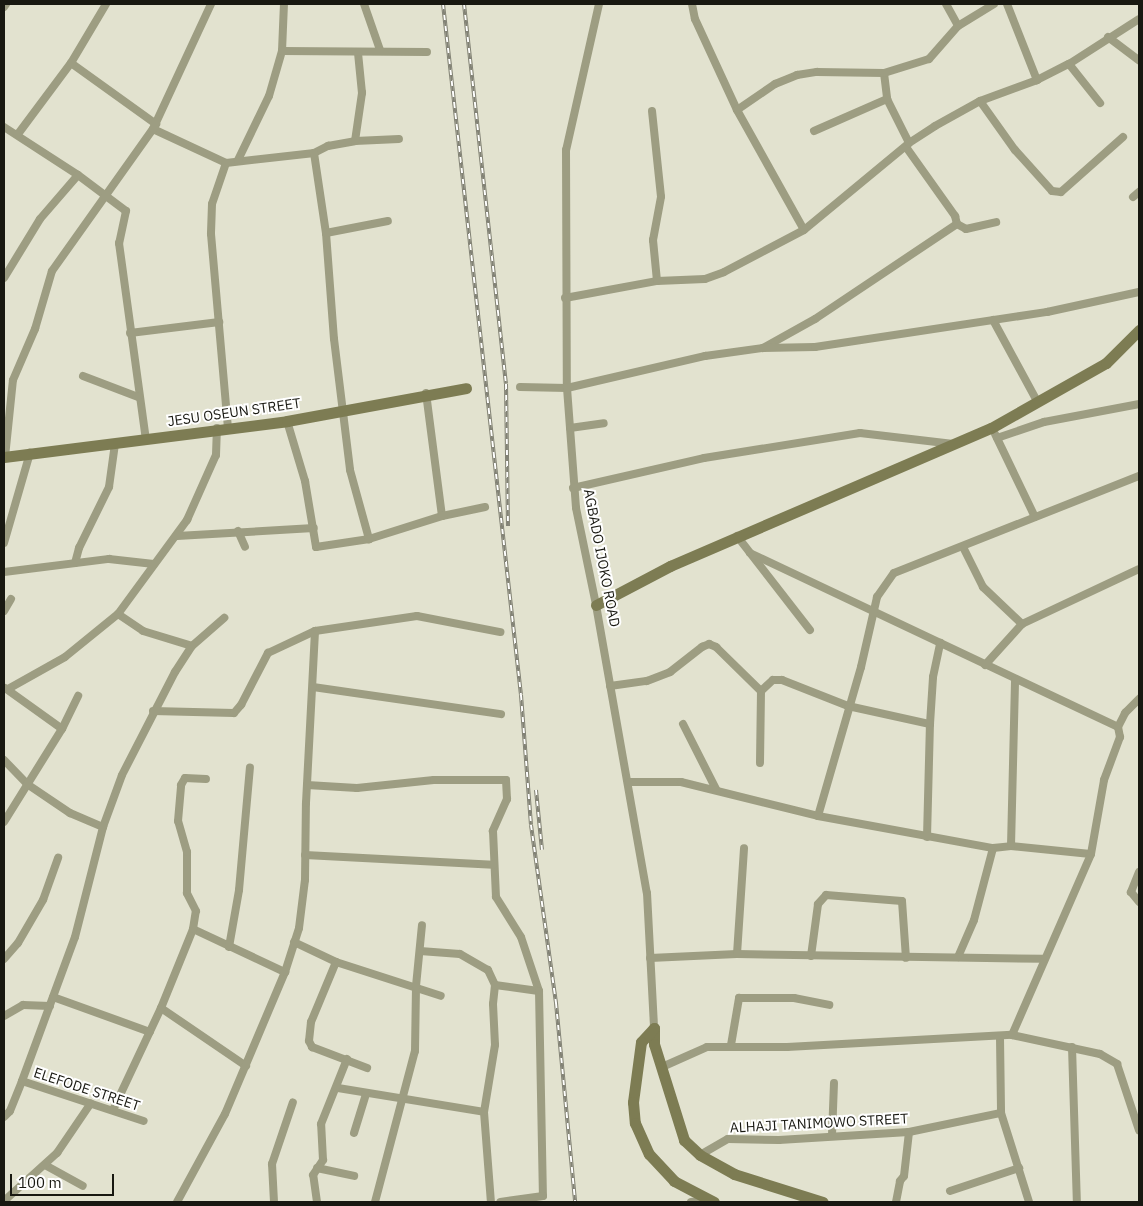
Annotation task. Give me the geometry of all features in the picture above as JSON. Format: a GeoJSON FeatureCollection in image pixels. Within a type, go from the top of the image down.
{"type":"FeatureCollection","features":[{"type":"Feature","properties":{"kind":"main road"},"geometry":{"type":"LineString","coordinates":[[596,605],[670,566],[737,536],[955,444],[994,433],[1038,403],[1106,364],[1139,330]]}},
{"type":"Feature","properties":{"kind":"main road","name":"JESU OSEUN STREET"},"geometry":{"type":"LineString","coordinates":[[5,457],[115,444],[222,427],[287,421],[342,412],[426,393],[466,388]]}},
{"type":"Feature","properties":{"kind":"main road"},"geometry":{"type":"LineString","coordinates":[[654,1028],[641,1042],[633,1102],[635,1123],[649,1154],[674,1180],[711,1201]]}},
{"type":"Feature","properties":{"kind":"main road","name":"AGBADO IJOKO ROAD"},"geometry":{"type":"LineString","coordinates":[[654,1028],[654,1044],[662,1067],[675,1120],[684,1140],[700,1155],[734,1174],[802,1199],[823,1202]]}},
{"type":"Feature","properties":{"kind":"street"},"geometry":{"type":"LineString","coordinates":[[18,134],[71,63],[106,4]]}},
{"type":"Feature","properties":{"kind":"street"},"geometry":{"type":"LineString","coordinates":[[5,457],[13,380],[35,328],[52,271],[107,198],[155,126],[209,6],[199,4]]}},
{"type":"Feature","properties":{"kind":"street"},"geometry":{"type":"LineString","coordinates":[[238,160],[270,96],[282,50],[284,4]]}},
{"type":"Feature","properties":{"kind":"street"},"geometry":{"type":"LineString","coordinates":[[364,4],[380,50]]}},
{"type":"Feature","properties":{"kind":"street","name":"AGBADO IJOKO ROAD"},"geometry":{"type":"LineString","coordinates":[[599,4],[566,150],[565,298],[567,388],[574,488],[584,554],[596,605],[649,909],[654,1028]]}},
{"type":"Feature","properties":{"kind":"street"},"geometry":{"type":"LineString","coordinates":[[692,4],[695,19],[737,110],[804,230]]}},
{"type":"Feature","properties":{"kind":"street"},"geometry":{"type":"LineString","coordinates":[[946,4],[958,26]]}},
{"type":"Feature","properties":{"kind":"street"},"geometry":{"type":"LineString","coordinates":[[737,110],[775,84],[798,76],[817,72],[884,73],[929,60],[958,26],[994,4]]}},
{"type":"Feature","properties":{"kind":"street"},"geometry":{"type":"LineString","coordinates":[[1007,4],[1037,80]]}},
{"type":"Feature","properties":{"kind":"street"},"geometry":{"type":"LineString","coordinates":[[565,298],[657,281],[713,277],[804,230],[908,145],[980,100],[1037,80],[1069,64],[1108,37],[1139,19]]}},
{"type":"Feature","properties":{"kind":"street"},"geometry":{"type":"LineString","coordinates":[[1108,37],[1139,60]]}},
{"type":"Feature","properties":{"kind":"street"},"geometry":{"type":"LineString","coordinates":[[282,50],[358,53],[380,50],[427,52]]}},
{"type":"Feature","properties":{"kind":"street"},"geometry":{"type":"LineString","coordinates":[[355,141],[362,93],[358,53]]}},
{"type":"Feature","properties":{"kind":"street"},"geometry":{"type":"LineString","coordinates":[[71,63],[155,126],[226,163],[238,160],[314,154],[328,146],[355,141],[400,139]]}},
{"type":"Feature","properties":{"kind":"street"},"geometry":{"type":"LineString","coordinates":[[1069,64],[1100,103]]}},
{"type":"Feature","properties":{"kind":"street"},"geometry":{"type":"LineString","coordinates":[[884,73],[887,100],[908,145],[955,216],[957,224],[966,229],[996,222]]}},
{"type":"Feature","properties":{"kind":"street"},"geometry":{"type":"LineString","coordinates":[[814,131],[887,100]]}},
{"type":"Feature","properties":{"kind":"street"},"geometry":{"type":"LineString","coordinates":[[980,100],[1015,150],[1052,192],[1061,192],[1123,137]]}},
{"type":"Feature","properties":{"kind":"street"},"geometry":{"type":"LineString","coordinates":[[652,111],[661,197],[653,240],[657,281]]}},
{"type":"Feature","properties":{"kind":"street"},"geometry":{"type":"LineString","coordinates":[[4,129],[18,134],[126,211],[119,243],[138,397],[146,439]]}},
{"type":"Feature","properties":{"kind":"street"},"geometry":{"type":"LineString","coordinates":[[314,154],[326,233],[342,412],[350,470],[369,539]]}},
{"type":"Feature","properties":{"kind":"street"},"geometry":{"type":"LineString","coordinates":[[62,730],[6,688],[65,658],[118,614],[177,536],[209,474],[216,455],[222,427],[219,322],[211,221],[216,188],[226,163]]}},
{"type":"Feature","properties":{"kind":"street"},"geometry":{"type":"LineString","coordinates":[[4,278],[40,219],[78,175]]}},
{"type":"Feature","properties":{"kind":"street"},"geometry":{"type":"LineString","coordinates":[[1133,198],[1139,192]]}},
{"type":"Feature","properties":{"kind":"street"},"geometry":{"type":"LineString","coordinates":[[326,233],[388,221]]}},
{"type":"Feature","properties":{"kind":"street"},"geometry":{"type":"LineString","coordinates":[[763,348],[815,319],[957,224]]}},
{"type":"Feature","properties":{"kind":"street"},"geometry":{"type":"LineString","coordinates":[[520,387],[567,388],[705,356],[763,348],[815,347],[993,320],[1139,292]]}},
{"type":"Feature","properties":{"kind":"street"},"geometry":{"type":"LineString","coordinates":[[993,320],[1038,403]]}},
{"type":"Feature","properties":{"kind":"street"},"geometry":{"type":"LineString","coordinates":[[130,333],[219,322]]}},
{"type":"Feature","properties":{"kind":"street"},"geometry":{"type":"LineString","coordinates":[[83,376],[138,397]]}},
{"type":"Feature","properties":{"kind":"street"},"geometry":{"type":"LineString","coordinates":[[426,393],[442,516]]}},
{"type":"Feature","properties":{"kind":"street"},"geometry":{"type":"LineString","coordinates":[[1034,517],[994,433],[1139,404]]}},
{"type":"Feature","properties":{"kind":"street"},"geometry":{"type":"LineString","coordinates":[[287,421],[305,481],[316,547],[369,539],[442,516],[484,507]]}},
{"type":"Feature","properties":{"kind":"street"},"geometry":{"type":"LineString","coordinates":[[570,428],[604,423]]}},
{"type":"Feature","properties":{"kind":"street"},"geometry":{"type":"LineString","coordinates":[[574,488],[704,458],[860,433],[955,444]]}},
{"type":"Feature","properties":{"kind":"street"},"geometry":{"type":"LineString","coordinates":[[75,563],[79,548],[109,488],[115,444]]}},
{"type":"Feature","properties":{"kind":"street"},"geometry":{"type":"LineString","coordinates":[[4,543],[30,453]]}},
{"type":"Feature","properties":{"kind":"street"},"geometry":{"type":"LineString","coordinates":[[818,816],[874,609],[882,589],[900,568],[963,547],[1139,476]]}},
{"type":"Feature","properties":{"kind":"street"},"geometry":{"type":"LineString","coordinates":[[177,536],[314,528]]}},
{"type":"Feature","properties":{"kind":"street"},"geometry":{"type":"LineString","coordinates":[[238,531],[245,547]]}},
{"type":"Feature","properties":{"kind":"street"},"geometry":{"type":"LineString","coordinates":[[737,536],[810,630]]}},
{"type":"Feature","properties":{"kind":"street"},"geometry":{"type":"LineString","coordinates":[[963,547],[983,587],[1022,624]]}},
{"type":"Feature","properties":{"kind":"street"},"geometry":{"type":"LineString","coordinates":[[750,553],[874,609],[1015,680],[1118,727]]}},
{"type":"Feature","properties":{"kind":"street"},"geometry":{"type":"LineString","coordinates":[[4,572],[109,559],[154,564]]}},
{"type":"Feature","properties":{"kind":"street"},"geometry":{"type":"LineString","coordinates":[[985,665],[1022,624],[1139,569]]}},
{"type":"Feature","properties":{"kind":"street"},"geometry":{"type":"LineString","coordinates":[[4,611],[11,599]]}},
{"type":"Feature","properties":{"kind":"street"},"geometry":{"type":"LineString","coordinates":[[118,614],[143,630],[192,646]]}},
{"type":"Feature","properties":{"kind":"street"},"geometry":{"type":"LineString","coordinates":[[153,710],[234,713],[241,705],[268,653],[315,631],[417,616],[500,632]]}},
{"type":"Feature","properties":{"kind":"street"},"geometry":{"type":"LineString","coordinates":[[4,1117],[10,1111],[22,1081],[75,937],[103,827],[122,775],[153,710],[192,646],[224,618]]}},
{"type":"Feature","properties":{"kind":"street"},"geometry":{"type":"LineString","coordinates":[[177,1202],[221,1123],[246,1066],[284,972],[302,914],[315,631]]}},
{"type":"Feature","properties":{"kind":"street"},"geometry":{"type":"LineString","coordinates":[[927,837],[930,724],[934,677],[940,643]]}},
{"type":"Feature","properties":{"kind":"street"},"geometry":{"type":"LineString","coordinates":[[610,686],[648,681],[670,672],[709,644],[716,647],[761,691],[760,763]]}},
{"type":"Feature","properties":{"kind":"street"},"geometry":{"type":"LineString","coordinates":[[761,691],[773,680],[782,680],[848,706],[930,724]]}},
{"type":"Feature","properties":{"kind":"street"},"geometry":{"type":"LineString","coordinates":[[1011,846],[1015,680]]}},
{"type":"Feature","properties":{"kind":"street"},"geometry":{"type":"LineString","coordinates":[[313,687],[501,714]]}},
{"type":"Feature","properties":{"kind":"street"},"geometry":{"type":"LineString","coordinates":[[4,822],[26,784],[62,730],[78,696]]}},
{"type":"Feature","properties":{"kind":"street"},"geometry":{"type":"LineString","coordinates":[[1012,1035],[1043,959],[1091,854],[1104,780],[1120,737],[1118,727],[1125,713],[1139,699]]}},
{"type":"Feature","properties":{"kind":"street"},"geometry":{"type":"LineString","coordinates":[[683,724],[716,789]]}},
{"type":"Feature","properties":{"kind":"street"},"geometry":{"type":"LineString","coordinates":[[4,760],[26,784],[70,813],[103,827]]}},
{"type":"Feature","properties":{"kind":"street"},"geometry":{"type":"LineString","coordinates":[[229,947],[239,890],[250,768]]}},
{"type":"Feature","properties":{"kind":"street"},"geometry":{"type":"LineString","coordinates":[[113,1110],[162,1008],[193,929],[196,912],[187,893],[187,852],[178,821],[181,784],[185,778],[206,779]]}},
{"type":"Feature","properties":{"kind":"street"},"geometry":{"type":"LineString","coordinates":[[307,785],[357,788],[434,780],[506,780],[507,799],[493,831],[493,865],[496,897],[521,937],[539,991],[543,1196],[500,1202]]}},
{"type":"Feature","properties":{"kind":"street"},"geometry":{"type":"LineString","coordinates":[[628,782],[681,782],[716,789],[818,816],[993,848],[1011,846],[1091,854]]}},
{"type":"Feature","properties":{"kind":"street"},"geometry":{"type":"LineString","coordinates":[[736,954],[744,848]]}},
{"type":"Feature","properties":{"kind":"street"},"geometry":{"type":"LineString","coordinates":[[958,957],[974,920],[993,848]]}},
{"type":"Feature","properties":{"kind":"street"},"geometry":{"type":"LineString","coordinates":[[305,855],[493,865]]}},
{"type":"Feature","properties":{"kind":"street"},"geometry":{"type":"LineString","coordinates":[[4,959],[18,943],[43,900],[58,858]]}},
{"type":"Feature","properties":{"kind":"street"},"geometry":{"type":"LineString","coordinates":[[1139,872],[1131,892],[1139,902]]}},
{"type":"Feature","properties":{"kind":"street"},"geometry":{"type":"LineString","coordinates":[[811,956],[818,904],[826,895],[902,901],[906,958]]}},
{"type":"Feature","properties":{"kind":"street"},"geometry":{"type":"LineString","coordinates":[[375,1202],[415,1050],[416,986],[422,925]]}},
{"type":"Feature","properties":{"kind":"street"},"geometry":{"type":"LineString","coordinates":[[193,929],[284,972]]}},
{"type":"Feature","properties":{"kind":"street"},"geometry":{"type":"LineString","coordinates":[[294,942],[336,962],[416,986],[441,996]]}},
{"type":"Feature","properties":{"kind":"street"},"geometry":{"type":"LineString","coordinates":[[420,951],[460,954],[488,970],[496,985],[493,1004],[495,1045],[484,1112],[491,1202]]}},
{"type":"Feature","properties":{"kind":"street"},"geometry":{"type":"LineString","coordinates":[[650,958],[736,954],[1043,959]]}},
{"type":"Feature","properties":{"kind":"street"},"geometry":{"type":"LineString","coordinates":[[336,962],[311,1022],[309,1041],[312,1047],[367,1068]]}},
{"type":"Feature","properties":{"kind":"street"},"geometry":{"type":"LineString","coordinates":[[496,985],[539,991]]}},
{"type":"Feature","properties":{"kind":"street"},"geometry":{"type":"LineString","coordinates":[[53,997],[150,1032]]}},
{"type":"Feature","properties":{"kind":"street"},"geometry":{"type":"LineString","coordinates":[[731,1045],[739,998],[794,998],[829,1005]]}},
{"type":"Feature","properties":{"kind":"street"},"geometry":{"type":"LineString","coordinates":[[4,1016],[23,1004],[50,1006]]}},
{"type":"Feature","properties":{"kind":"street"},"geometry":{"type":"LineString","coordinates":[[162,1008],[246,1066]]}},
{"type":"Feature","properties":{"kind":"street"},"geometry":{"type":"LineString","coordinates":[[662,1067],[707,1047],[731,1045],[787,1047],[1000,1038],[1012,1035],[1100,1054],[1117,1064],[1139,1127]]}},
{"type":"Feature","properties":{"kind":"street"},"geometry":{"type":"LineString","coordinates":[[1000,1038],[1001,1114],[1029,1202]]}},
{"type":"Feature","properties":{"kind":"street"},"geometry":{"type":"LineString","coordinates":[[1072,1047],[1077,1202]]}},
{"type":"Feature","properties":{"kind":"street"},"geometry":{"type":"LineString","coordinates":[[317,1202],[313,1189],[313,1175],[323,1160],[321,1124],[338,1088],[347,1059]]}},
{"type":"Feature","properties":{"kind":"street","name":"ELEFODE STREET"},"geometry":{"type":"LineString","coordinates":[[22,1081],[144,1121]]}},
{"type":"Feature","properties":{"kind":"street"},"geometry":{"type":"LineString","coordinates":[[832,1136],[834,1083]]}},
{"type":"Feature","properties":{"kind":"street"},"geometry":{"type":"LineString","coordinates":[[338,1088],[484,1112]]}},
{"type":"Feature","properties":{"kind":"street"},"geometry":{"type":"LineString","coordinates":[[354,1133],[366,1094]]}},
{"type":"Feature","properties":{"kind":"street"},"geometry":{"type":"LineString","coordinates":[[274,1202],[272,1164],[293,1102]]}},
{"type":"Feature","properties":{"kind":"street"},"geometry":{"type":"LineString","coordinates":[[4,1200],[45,1165],[72,1135],[91,1103]]}},
{"type":"Feature","properties":{"kind":"street","name":"ALHAJI TANIMOWO STREET"},"geometry":{"type":"LineString","coordinates":[[700,1155],[728,1139],[779,1140],[909,1132],[1001,1114]]}},
{"type":"Feature","properties":{"kind":"street"},"geometry":{"type":"LineString","coordinates":[[896,1202],[900,1181],[904,1176],[909,1132]]}},
{"type":"Feature","properties":{"kind":"street"},"geometry":{"type":"LineString","coordinates":[[45,1165],[83,1186]]}},
{"type":"Feature","properties":{"kind":"street"},"geometry":{"type":"LineString","coordinates":[[317,1168],[354,1176]]}},
{"type":"Feature","properties":{"kind":"street"},"geometry":{"type":"LineString","coordinates":[[950,1191],[1018,1168]]}},
{"type":"Feature","properties":{"kind":"street"},"geometry":{"type":"LineString","coordinates":[[691,1202],[711,1201]]}},
{"type":"Feature","properties":{"kind":"railway"},"geometry":{"type":"LineString","coordinates":[[443,4],[521,695],[531,825],[556,1003],[575,1202]]}},
{"type":"Feature","properties":{"kind":"railway"},"geometry":{"type":"LineString","coordinates":[[464,4],[506,384],[508,526]]}},
{"type":"Feature","properties":{"kind":"railway"},"geometry":{"type":"LineString","coordinates":[[536,790],[542,850]]}}]}
